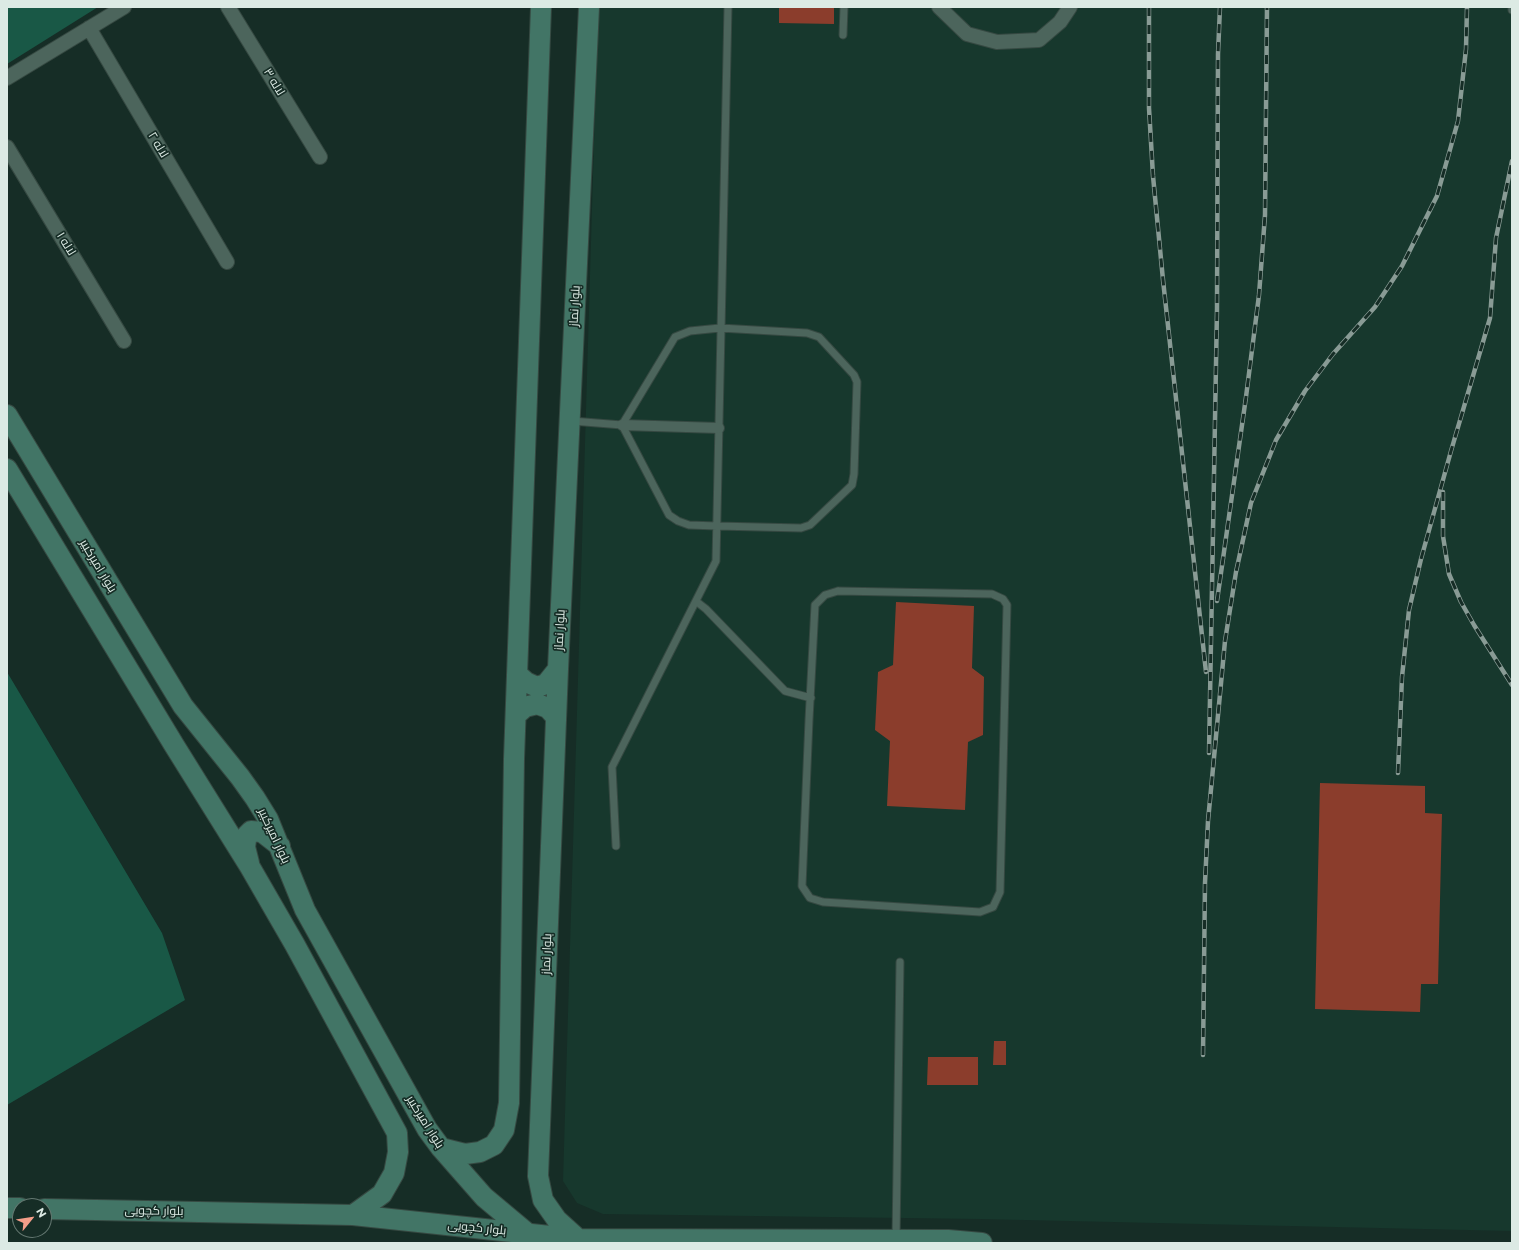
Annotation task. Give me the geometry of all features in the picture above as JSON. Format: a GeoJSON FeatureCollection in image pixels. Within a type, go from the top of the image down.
{"type":"FeatureCollection","features":[{"type":"Feature","properties":{"kind":"main road"},"geometry":{"type":"LineString","coordinates":[[441,1148],[465,1154],[480,1152],[494,1145],[504,1130],[509,1103],[517,674],[541,7]]}},
{"type":"Feature","properties":{"kind":"main road","name":"بلوار نماز"},"geometry":{"type":"LineString","coordinates":[[578,1239],[556,1220],[543,1200],[538,1176],[558,669],[589,7]]}},
{"type":"Feature","properties":{"kind":"main road","name":"بلوار امیرکبیر"},"geometry":{"type":"LineString","coordinates":[[7,415],[182,706],[255,798],[268,819],[305,910],[427,1128],[441,1148],[484,1197],[526,1233]]}},
{"type":"Feature","properties":{"kind":"main road"},"geometry":{"type":"LineString","coordinates":[[36,464],[10,474],[174,745],[250,867],[295,945],[397,1133],[398,1152],[394,1173],[382,1194],[353,1215]]}},
{"type":"Feature","properties":{"kind":"main road"},"geometry":{"type":"LineString","coordinates":[[517,674],[526,682],[538,687],[546,684],[558,669]]}},
{"type":"Feature","properties":{"kind":"main road"},"geometry":{"type":"LineString","coordinates":[[516,715],[525,707],[537,704],[548,708],[556,717]]}},
{"type":"Feature","properties":{"kind":"main road"},"geometry":{"type":"LineString","coordinates":[[250,867],[245,847],[247,835],[251,831],[262,832],[280,846]]}},
{"type":"Feature","properties":{"kind":"main road","name":"بلوار کچویی"},"geometry":{"type":"LineString","coordinates":[[52,1209],[353,1215],[578,1239],[948,1240],[982,1243]]}},
{"type":"Feature","properties":{"kind":"street"},"geometry":{"type":"LineString","coordinates":[[7,78],[124,7]]}},
{"type":"Feature","properties":{"kind":"street","name":"لاله ۳"},"geometry":{"type":"LineString","coordinates":[[228,7],[320,157]]}},
{"type":"Feature","properties":{"kind":"street"},"geometry":{"type":"LineString","coordinates":[[939,7],[967,34],[997,42],[1039,40],[1060,22],[1070,7]]}},
{"type":"Feature","properties":{"kind":"street","name":"لاله ۲"},"geometry":{"type":"LineString","coordinates":[[89,28],[227,262]]}},
{"type":"Feature","properties":{"kind":"street","name":"لاله ۱"},"geometry":{"type":"LineString","coordinates":[[7,146],[124,341]]}},
{"type":"Feature","properties":{"kind":"street"},"geometry":{"type":"LineString","coordinates":[[622,425],[719,428]]}},
{"type":"Feature","properties":{"kind":"lane"},"geometry":{"type":"LineString","coordinates":[[616,846],[612,767],[716,562],[728,7]]}},
{"type":"Feature","properties":{"kind":"lane"},"geometry":{"type":"LineString","coordinates":[[843,35],[844,7]]}},
{"type":"Feature","properties":{"kind":"lane"},"geometry":{"type":"LineString","coordinates":[[720,328],[807,333],[819,337],[854,375],[857,382],[854,474],[852,485],[810,525],[801,528],[689,525],[678,521],[669,515],[622,425],[675,337],[690,331],[720,328]]}},
{"type":"Feature","properties":{"kind":"lane"},"geometry":{"type":"LineString","coordinates":[[570,421],[622,425]]}},
{"type":"Feature","properties":{"kind":"lane"},"geometry":{"type":"LineString","coordinates":[[838,591],[992,594],[1003,600],[1007,605],[1000,892],[993,907],[980,912],[823,902],[810,898],[802,886],[810,698],[816,605],[825,595],[838,591]]}},
{"type":"Feature","properties":{"kind":"lane"},"geometry":{"type":"LineString","coordinates":[[697,602],[706,609],[785,691],[810,698]]}},
{"type":"Feature","properties":{"kind":"lane"},"geometry":{"type":"LineString","coordinates":[[900,962],[901,1241]]}},
{"type":"Feature","properties":{"kind":"shaded area"},"geometry":{"type":"Polygon","coordinates":[[[7,7],[98,7],[7,64],[7,7]]]}},
{"type":"Feature","properties":{"kind":"shaded area"},"geometry":{"type":"Polygon","coordinates":[[[598,7],[1512,7],[1512,1231],[980,1219],[603,1214],[577,1203],[563,1181],[598,7]]]}},
{"type":"Feature","properties":{"kind":"shaded area"},"geometry":{"type":"Polygon","coordinates":[[[7,672],[162,933],[185,1000],[7,1105],[7,672]]]}},
{"type":"Feature","properties":{"kind":"building"},"geometry":{"type":"Polygon","coordinates":[[[779,7],[834,7],[834,24],[779,23],[779,7]]]}},
{"type":"Feature","properties":{"kind":"building"},"geometry":{"type":"Polygon","coordinates":[[[896,602],[974,606],[972,668],[984,677],[983,735],[968,742],[965,810],[887,806],[890,741],[875,730],[878,672],[893,665],[896,602]]]}},
{"type":"Feature","properties":{"kind":"building"},"geometry":{"type":"Polygon","coordinates":[[[1320,783],[1425,786],[1425,813],[1442,814],[1438,984],[1421,984],[1420,1012],[1315,1009],[1320,783]]]}},
{"type":"Feature","properties":{"kind":"building"},"geometry":{"type":"Polygon","coordinates":[[[994,1041],[1006,1041],[1006,1065],[993,1065],[994,1041]]]}},
{"type":"Feature","properties":{"kind":"building"},"geometry":{"type":"Polygon","coordinates":[[[928,1057],[978,1057],[978,1085],[927,1085],[928,1057]]]}},
{"type":"Feature","properties":{"kind":"railway"},"geometry":{"type":"LineString","coordinates":[[1149,7],[1149,108],[1153,176],[1206,672]]}},
{"type":"Feature","properties":{"kind":"railway"},"geometry":{"type":"LineString","coordinates":[[1209,753],[1217,309],[1218,54],[1220,7]]}},
{"type":"Feature","properties":{"kind":"railway"},"geometry":{"type":"LineString","coordinates":[[1217,601],[1259,295],[1265,215],[1267,7]]}},
{"type":"Feature","properties":{"kind":"railway"},"geometry":{"type":"LineString","coordinates":[[1203,1055],[1205,883],[1208,821],[1225,641],[1236,572],[1251,503],[1276,440],[1305,391],[1333,354],[1375,307],[1402,266],[1437,196],[1458,121],[1466,49],[1467,7]]}},
{"type":"Feature","properties":{"kind":"railway"},"geometry":{"type":"LineString","coordinates":[[1398,773],[1402,677],[1409,610],[1421,559],[1490,318],[1496,238],[1512,161]]}},
{"type":"Feature","properties":{"kind":"railway"},"geometry":{"type":"LineString","coordinates":[[1443,492],[1443,536],[1449,574],[1461,602],[1474,625],[1512,685]]}}]}
